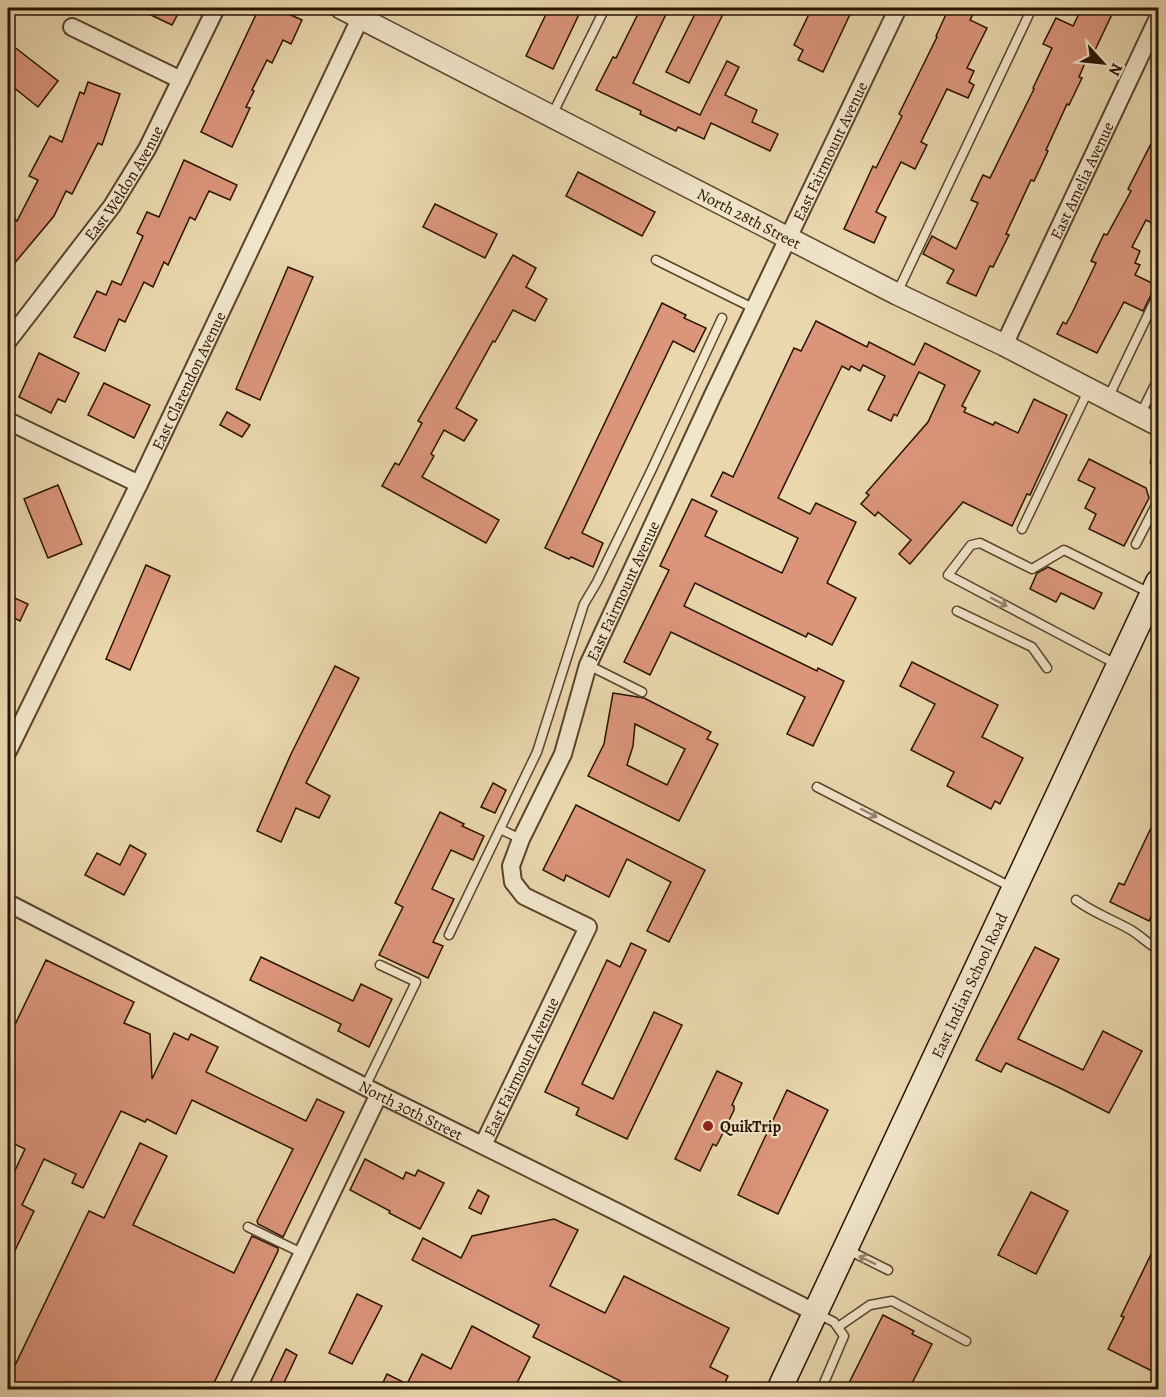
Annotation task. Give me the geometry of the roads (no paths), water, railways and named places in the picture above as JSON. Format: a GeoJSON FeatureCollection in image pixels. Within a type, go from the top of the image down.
{"type":"FeatureCollection","features":[{"type":"Feature","properties":{"kind":"main road","name":"East Indian School Road"},"geometry":{"type":"LineString","coordinates":[[779,1389],[1155,588]]}},
{"type":"Feature","properties":{"kind":"street","name":"East Weldon Avenue"},"geometry":{"type":"LineString","coordinates":[[8,341],[112,206],[147,149],[216,8]]}},
{"type":"Feature","properties":{"kind":"street","name":"North 28th Street"},"geometry":{"type":"LineString","coordinates":[[341,8],[363,13],[552,116],[897,294],[1004,345],[1149,420]]}},
{"type":"Feature","properties":{"kind":"street","name":"East Fairmount Avenue"},"geometry":{"type":"LineString","coordinates":[[483,1145],[588,927],[524,897],[513,882],[511,866],[521,839],[563,754],[588,665],[898,8]]}},
{"type":"Feature","properties":{"kind":"street","name":"East Clarendon Avenue"},"geometry":{"type":"LineString","coordinates":[[8,751],[139,484],[363,13]]}},
{"type":"Feature","properties":{"kind":"street","name":"East Amelia Avenue"},"geometry":{"type":"LineString","coordinates":[[1004,345],[1158,18]]}},
{"type":"Feature","properties":{"kind":"street"},"geometry":{"type":"LineString","coordinates":[[72,27],[181,80]]}},
{"type":"Feature","properties":{"kind":"street"},"geometry":{"type":"LineString","coordinates":[[8,421],[139,484]]}},
{"type":"Feature","properties":{"kind":"street","name":"North 30th Street"},"geometry":{"type":"LineString","coordinates":[[8,903],[372,1090],[816,1313]]}},
{"type":"Feature","properties":{"kind":"street"},"geometry":{"type":"LineString","coordinates":[[237,1389],[302,1253],[372,1090]]}},
{"type":"Feature","properties":{"kind":"lane"},"geometry":{"type":"LineString","coordinates":[[552,116],[605,8]]}},
{"type":"Feature","properties":{"kind":"lane"},"geometry":{"type":"LineString","coordinates":[[897,294],[1032,8]]}},
{"type":"Feature","properties":{"kind":"lane"},"geometry":{"type":"LineString","coordinates":[[656,260],[755,309]]}},
{"type":"Feature","properties":{"kind":"lane"},"geometry":{"type":"LineString","coordinates":[[1022,529],[1098,393],[1158,294]]}},
{"type":"Feature","properties":{"kind":"lane"},"geometry":{"type":"LineString","coordinates":[[449,935],[537,752],[584,603],[597,582],[651,471],[722,318]]}},
{"type":"Feature","properties":{"kind":"lane"},"geometry":{"type":"LineString","coordinates":[[1149,420],[1158,379]]}},
{"type":"Feature","properties":{"kind":"lane"},"geometry":{"type":"LineString","coordinates":[[1136,544],[1158,501]]}},
{"type":"Feature","properties":{"kind":"lane"},"geometry":{"type":"LineString","coordinates":[[1119,665],[948,575],[971,545],[980,543],[1032,569],[1064,550],[1155,588]]}},
{"type":"Feature","properties":{"kind":"lane"},"geometry":{"type":"LineString","coordinates":[[957,611],[1032,647],[1047,668]]}},
{"type":"Feature","properties":{"kind":"lane"},"geometry":{"type":"LineString","coordinates":[[588,665],[642,692]]}},
{"type":"Feature","properties":{"kind":"lane"},"geometry":{"type":"LineString","coordinates":[[817,787],[1015,888]]}},
{"type":"Feature","properties":{"kind":"lane"},"geometry":{"type":"LineString","coordinates":[[500,829],[521,839]]}},
{"type":"Feature","properties":{"kind":"lane"},"geometry":{"type":"LineString","coordinates":[[1076,900],[1093,912],[1131,930],[1146,943],[1158,949]]}},
{"type":"Feature","properties":{"kind":"lane"},"geometry":{"type":"LineString","coordinates":[[372,1090],[416,982],[380,965]]}},
{"type":"Feature","properties":{"kind":"lane"},"geometry":{"type":"LineString","coordinates":[[248,1227],[302,1253]]}},
{"type":"Feature","properties":{"kind":"lane"},"geometry":{"type":"LineString","coordinates":[[846,1249],[888,1270]]}},
{"type":"Feature","properties":{"kind":"lane"},"geometry":{"type":"LineString","coordinates":[[838,1327],[870,1305],[891,1301],[966,1341]]}},
{"type":"Feature","properties":{"kind":"lane"},"geometry":{"type":"LineString","coordinates":[[816,1313],[834,1322],[844,1336],[821,1389]]}},
{"type":"Feature","properties":{"kind":"place","name":"QuikTrip"},"geometry":{"type":"Point","coordinates":[708,1126]}}]}
